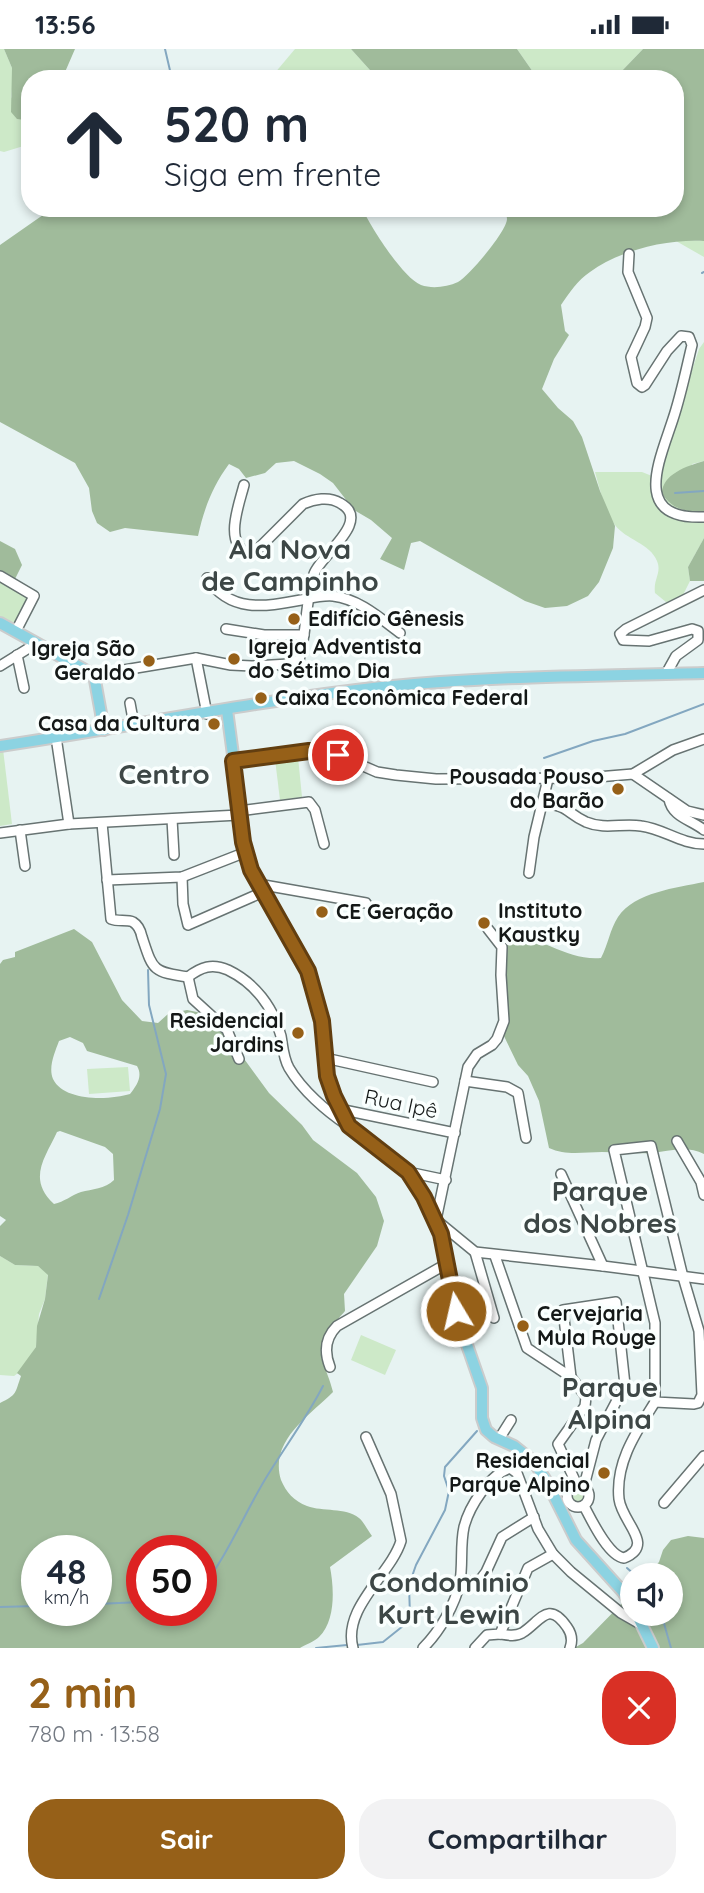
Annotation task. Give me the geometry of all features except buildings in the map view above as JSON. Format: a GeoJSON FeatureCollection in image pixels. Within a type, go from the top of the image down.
{"type":"FeatureCollection","features":[{"type":"Feature","properties":{"kind":"main road"},"geometry":{"type":"LineString","coordinates":[[6,629],[94,675],[104,730]]}},
{"type":"Feature","properties":{"kind":"main road"},"geometry":{"type":"LineString","coordinates":[[0,746],[341,692],[440,682],[704,673]]}},
{"type":"Feature","properties":{"kind":"main road"},"geometry":{"type":"LineString","coordinates":[[227,710],[239,813],[251,870],[308,971],[322,1021],[327,1076],[339,1109],[349,1126],[408,1172],[436,1220],[448,1263],[459,1322],[482,1388],[484,1427],[489,1434],[514,1446],[534,1462],[576,1540],[620,1589]]}},
{"type":"Feature","properties":{"kind":"main road"},"geometry":{"type":"LineString","coordinates":[[642,1626],[653,1648]]}},
{"type":"Feature","properties":{"kind":"street"},"geometry":{"type":"LineString","coordinates":[[629,254],[628,272],[647,317],[631,357],[637,383],[642,387],[645,385],[667,351],[681,337],[689,337],[692,345],[673,418],[659,456],[656,491],[662,506],[676,516],[704,517]]}},
{"type":"Feature","properties":{"kind":"street"},"geometry":{"type":"LineString","coordinates":[[94,675],[196,658],[252,666],[297,662],[318,567],[351,523],[348,510],[343,503],[334,500],[321,499],[303,504],[259,548],[249,554],[238,547],[234,530],[244,485]]}},
{"type":"Feature","properties":{"kind":"street"},"geometry":{"type":"LineString","coordinates":[[0,576],[34,596],[6,629]]}},
{"type":"Feature","properties":{"kind":"street"},"geometry":{"type":"LineString","coordinates":[[207,578],[222,596],[236,602],[267,605],[326,596],[346,599],[365,607],[400,633]]}},
{"type":"Feature","properties":{"kind":"street"},"geometry":{"type":"LineString","coordinates":[[666,674],[676,656],[698,640],[698,631],[692,629],[641,642],[623,640],[620,634],[704,590]]}},
{"type":"Feature","properties":{"kind":"street"},"geometry":{"type":"LineString","coordinates":[[226,629],[248,633],[304,635]]}},
{"type":"Feature","properties":{"kind":"street"},"geometry":{"type":"LineString","coordinates":[[0,666],[37,643]]}},
{"type":"Feature","properties":{"kind":"street"},"geometry":{"type":"LineString","coordinates":[[18,655],[24,688]]}},
{"type":"Feature","properties":{"kind":"street"},"geometry":{"type":"LineString","coordinates":[[196,658],[206,714]]}},
{"type":"Feature","properties":{"kind":"street"},"geometry":{"type":"LineString","coordinates":[[130,703],[134,725]]}},
{"type":"Feature","properties":{"kind":"street"},"geometry":{"type":"LineString","coordinates":[[57,737],[69,824]]}},
{"type":"Feature","properties":{"kind":"street"},"geometry":{"type":"LineString","coordinates":[[233,761],[298,752],[322,752],[338,755],[377,772],[396,775],[436,779],[548,779],[633,774],[673,750],[704,739]]}},
{"type":"Feature","properties":{"kind":"street"},"geometry":{"type":"LineString","coordinates":[[633,774],[687,811],[704,815]]}},
{"type":"Feature","properties":{"kind":"street"},"geometry":{"type":"LineString","coordinates":[[529,873],[548,779]]}},
{"type":"Feature","properties":{"kind":"street"},"geometry":{"type":"LineString","coordinates":[[669,799],[675,812],[704,830]]}},
{"type":"Feature","properties":{"kind":"street"},"geometry":{"type":"LineString","coordinates":[[0,833],[69,824],[239,813],[309,801],[315,810],[324,844]]}},
{"type":"Feature","properties":{"kind":"street"},"geometry":{"type":"LineString","coordinates":[[542,804],[559,804],[589,823],[608,827],[639,825],[683,841],[704,844]]}},
{"type":"Feature","properties":{"kind":"street"},"geometry":{"type":"LineString","coordinates":[[172,819],[174,855]]}},
{"type":"Feature","properties":{"kind":"street"},"geometry":{"type":"LineString","coordinates":[[102,823],[111,919],[137,925],[149,960],[156,969],[188,977],[204,966],[223,968],[244,978],[256,988],[277,1025],[289,1067],[320,1103],[349,1126]]}},
{"type":"Feature","properties":{"kind":"street"},"geometry":{"type":"LineString","coordinates":[[20,830],[25,866]]}},
{"type":"Feature","properties":{"kind":"street"},"geometry":{"type":"LineString","coordinates":[[107,880],[182,877],[246,852]]}},
{"type":"Feature","properties":{"kind":"street"},"geometry":{"type":"LineString","coordinates":[[182,877],[183,904],[188,926],[261,888],[366,903]]}},
{"type":"Feature","properties":{"kind":"street"},"geometry":{"type":"LineString","coordinates":[[488,929],[502,947],[504,1021],[497,1039],[472,1059],[436,1220],[475,1252],[704,1279]]}},
{"type":"Feature","properties":{"kind":"street"},"geometry":{"type":"LineString","coordinates":[[188,977],[193,999],[227,1030],[239,1059]]}},
{"type":"Feature","properties":{"kind":"street"},"geometry":{"type":"LineString","coordinates":[[325,1058],[433,1082]]}},
{"type":"Feature","properties":{"kind":"street"},"geometry":{"type":"LineString","coordinates":[[465,1081],[507,1087],[518,1093],[526,1138]]}},
{"type":"Feature","properties":{"kind":"street"},"geometry":{"type":"LineString","coordinates":[[320,1103],[334,1096]]}},
{"type":"Feature","properties":{"kind":"street","name":"Rua Ipê"},"geometry":{"type":"LineString","coordinates":[[339,1109],[455,1133]]}},
{"type":"Feature","properties":{"kind":"street"},"geometry":{"type":"LineString","coordinates":[[677,1141],[701,1182],[704,1195]]}},
{"type":"Feature","properties":{"kind":"street"},"geometry":{"type":"LineString","coordinates":[[584,1506],[616,1555],[624,1557],[638,1550],[637,1537],[622,1511],[619,1498],[621,1473],[630,1443],[655,1402],[656,1331],[614,1150],[651,1146],[699,1331],[702,1395],[701,1400],[694,1404],[655,1402]]}},
{"type":"Feature","properties":{"kind":"street"},"geometry":{"type":"LineString","coordinates":[[408,1172],[446,1179]]}},
{"type":"Feature","properties":{"kind":"street"},"geometry":{"type":"LineString","coordinates":[[561,1174],[603,1266]]}},
{"type":"Feature","properties":{"kind":"street"},"geometry":{"type":"LineString","coordinates":[[475,1252],[494,1318]]}},
{"type":"Feature","properties":{"kind":"street"},"geometry":{"type":"LineString","coordinates":[[495,1255],[527,1347],[570,1377],[584,1392],[586,1401],[558,1444],[580,1486],[588,1491],[589,1498],[584,1506],[577,1507],[571,1504],[567,1495]]}},
{"type":"Feature","properties":{"kind":"street"},"geometry":{"type":"LineString","coordinates":[[330,1367],[326,1346],[330,1334],[337,1326],[448,1263]]}},
{"type":"Feature","properties":{"kind":"street"},"geometry":{"type":"LineString","coordinates":[[570,1377],[563,1310],[614,1301],[618,1303],[625,1385],[596,1440],[580,1486]]}},
{"type":"Feature","properties":{"kind":"street"},"geometry":{"type":"LineString","coordinates":[[551,1363],[568,1357]]}},
{"type":"Feature","properties":{"kind":"street"},"geometry":{"type":"LineString","coordinates":[[499,1439],[511,1420]]}},
{"type":"Feature","properties":{"kind":"street"},"geometry":{"type":"LineString","coordinates":[[353,1648],[352,1637],[361,1606],[401,1541],[391,1494],[366,1437]]}},
{"type":"Feature","properties":{"kind":"street"},"geometry":{"type":"LineString","coordinates":[[664,1503],[704,1456]]}},
{"type":"Feature","properties":{"kind":"street"},"geometry":{"type":"LineString","coordinates":[[424,1648],[433,1639],[460,1583],[464,1526],[482,1494],[503,1471],[510,1468],[515,1470],[553,1554],[620,1612]]}},
{"type":"Feature","properties":{"kind":"street"},"geometry":{"type":"LineString","coordinates":[[556,1500],[567,1495],[570,1488],[580,1486]]}},
{"type":"Feature","properties":{"kind":"street"},"geometry":{"type":"LineString","coordinates":[[460,1583],[480,1580],[502,1537],[534,1517]]}},
{"type":"Feature","properties":{"kind":"street"},"geometry":{"type":"LineString","coordinates":[[500,1633],[528,1568],[553,1554]]}},
{"type":"Feature","properties":{"kind":"street"},"geometry":{"type":"LineString","coordinates":[[475,1648],[486,1635],[500,1633],[513,1636],[548,1613],[554,1614],[565,1623],[572,1637],[570,1648]]}},
{"type":"Feature","properties":{"kind":"green space"},"geometry":{"type":"Polygon","coordinates":[[[0,49],[4,49],[12,68],[11,97],[21,113],[21,147],[0,151],[0,49]]]}},
{"type":"Feature","properties":{"kind":"green space"},"geometry":{"type":"Polygon","coordinates":[[[4,49],[75,49],[66,70],[21,70],[21,120],[11,112],[12,68],[4,49]]]}},
{"type":"Feature","properties":{"kind":"green space"},"geometry":{"type":"Polygon","coordinates":[[[295,49],[351,49],[370,70],[277,70],[295,49]]]}},
{"type":"Feature","properties":{"kind":"green space"},"geometry":{"type":"Polygon","coordinates":[[[351,49],[517,49],[532,70],[370,70],[351,49]]]}},
{"type":"Feature","properties":{"kind":"green space"},"geometry":{"type":"Polygon","coordinates":[[[517,49],[643,49],[623,70],[532,70],[517,49]]]}},
{"type":"Feature","properties":{"kind":"green space"},"geometry":{"type":"Polygon","coordinates":[[[643,49],[704,49],[704,241],[644,247],[615,258],[586,275],[561,305],[565,331],[569,335],[554,359],[542,389],[573,421],[582,437],[615,526],[613,548],[599,582],[588,596],[567,606],[545,608],[525,601],[420,541],[411,543],[404,570],[380,559],[392,538],[354,510],[333,483],[294,461],[276,463],[265,473],[246,478],[239,469],[229,464],[209,498],[198,536],[125,528],[110,532],[97,523],[92,511],[89,488],[75,463],[0,422],[0,245],[40,217],[367,217],[405,273],[421,285],[449,285],[458,282],[478,263],[494,243],[505,225],[506,217],[684,217],[684,70],[623,70],[643,49]]]}},
{"type":"Feature","properties":{"kind":"green space"},"geometry":{"type":"Polygon","coordinates":[[[676,241],[704,241],[704,257],[676,241]]]}},
{"type":"Feature","properties":{"kind":"green space"},"geometry":{"type":"Polygon","coordinates":[[[704,342],[704,461],[692,464],[697,513],[704,518],[704,538],[688,567],[690,581],[680,601],[666,602],[655,593],[659,569],[654,555],[615,525],[595,472],[642,472],[652,476],[679,410],[699,349],[704,342]]]}},
{"type":"Feature","properties":{"kind":"green space"},"geometry":{"type":"Polygon","coordinates":[[[704,461],[704,518],[678,508],[662,494],[666,481],[671,476],[683,468],[704,461]]]}},
{"type":"Feature","properties":{"kind":"green space"},"geometry":{"type":"Polygon","coordinates":[[[704,538],[704,581],[690,581],[688,567],[704,538]]]}},
{"type":"Feature","properties":{"kind":"green space"},"geometry":{"type":"Polygon","coordinates":[[[0,541],[15,549],[22,565],[14,581],[0,573],[0,541]]]}},
{"type":"Feature","properties":{"kind":"green space"},"geometry":{"type":"Polygon","coordinates":[[[0,579],[31,596],[15,625],[0,616],[0,579]]]}},
{"type":"Feature","properties":{"kind":"green space"},"geometry":{"type":"Polygon","coordinates":[[[0,749],[3,749],[12,824],[0,826],[0,749]]]}},
{"type":"Feature","properties":{"kind":"green space"},"geometry":{"type":"Polygon","coordinates":[[[298,757],[302,797],[280,800],[275,759],[298,757]]]}},
{"type":"Feature","properties":{"kind":"green space"},"geometry":{"type":"Polygon","coordinates":[[[704,882],[704,1154],[685,1149],[645,1153],[575,1153],[549,1148],[539,1101],[528,1076],[518,1065],[502,1032],[497,960],[503,935],[508,931],[577,956],[601,958],[615,922],[625,909],[657,892],[704,882]]]}},
{"type":"Feature","properties":{"kind":"green space"},"geometry":{"type":"Polygon","coordinates":[[[74,929],[92,942],[122,1000],[142,1021],[158,1023],[168,1014],[187,1010],[218,1023],[269,1093],[302,1125],[313,1140],[357,1173],[376,1197],[384,1221],[377,1246],[344,1294],[345,1311],[327,1333],[322,1346],[322,1360],[333,1392],[294,1430],[281,1453],[279,1466],[281,1480],[294,1499],[313,1508],[353,1515],[361,1520],[372,1536],[330,1567],[333,1594],[328,1622],[319,1637],[300,1648],[0,1648],[0,1403],[15,1393],[21,1376],[17,1373],[36,1347],[37,1326],[45,1299],[48,1275],[38,1266],[15,1265],[0,1256],[0,1226],[6,1220],[0,1216],[0,964],[3,960],[15,957],[15,952],[74,929]],[[70,1037],[59,1041],[53,1060],[53,1079],[59,1086],[67,1092],[88,1097],[130,1094],[139,1077],[137,1066],[87,1051],[83,1043],[70,1037]],[[57,1132],[44,1160],[40,1177],[41,1186],[54,1204],[81,1192],[103,1187],[114,1180],[113,1154],[105,1147],[57,1132]]]}},
{"type":"Feature","properties":{"kind":"green space"},"geometry":{"type":"Polygon","coordinates":[[[128,1067],[130,1091],[89,1094],[87,1069],[128,1067]]]}},
{"type":"Feature","properties":{"kind":"green space"},"geometry":{"type":"Polygon","coordinates":[[[0,1256],[15,1265],[38,1266],[48,1274],[45,1299],[39,1314],[36,1347],[21,1371],[14,1376],[0,1375],[0,1256]]]}},
{"type":"Feature","properties":{"kind":"green space"},"geometry":{"type":"Polygon","coordinates":[[[361,1335],[396,1350],[385,1375],[351,1360],[361,1335]]]}},
{"type":"Feature","properties":{"kind":"green space"},"geometry":{"type":"Polygon","coordinates":[[[578,1487],[584,1490],[587,1496],[584,1502],[578,1505],[572,1502],[569,1496],[572,1490],[578,1487]]]}},
{"type":"Feature","properties":{"kind":"green space"},"geometry":{"type":"Polygon","coordinates":[[[688,1536],[704,1538],[704,1648],[574,1648],[583,1643],[620,1605],[620,1626],[683,1626],[683,1563],[658,1563],[671,1540],[688,1536]]]}},
{"type":"Feature","properties":{"kind":"waterway"},"geometry":{"type":"LineString","coordinates":[[165,49],[170,70]]}},
{"type":"Feature","properties":{"kind":"waterway"},"geometry":{"type":"LineString","coordinates":[[675,493],[704,491]]}},
{"type":"Feature","properties":{"kind":"waterway"},"geometry":{"type":"LineString","coordinates":[[544,758],[593,741],[625,734],[704,704]]}},
{"type":"Feature","properties":{"kind":"waterway"},"geometry":{"type":"LineString","coordinates":[[99,1299],[160,1109],[166,1074],[149,1005],[148,970]]}},
{"type":"Feature","properties":{"kind":"waterway"},"geometry":{"type":"LineString","coordinates":[[217,1566],[260,1487],[323,1386]]}},
{"type":"Feature","properties":{"kind":"waterway"},"geometry":{"type":"LineString","coordinates":[[357,1645],[383,1642],[408,1622],[409,1585],[416,1565],[445,1510],[449,1491],[444,1476],[445,1467],[477,1431]]}},
{"type":"Feature","properties":{"kind":"waterway"},"geometry":{"type":"LineString","coordinates":[[112,1603],[126,1603]]}},
{"type":"Feature","properties":{"kind":"waterway"},"geometry":{"type":"LineString","coordinates":[[0,1607],[21,1606]]}},
{"type":"Feature","properties":{"kind":"waterway"},"geometry":{"type":"LineString","coordinates":[[665,1626],[671,1648]]}},
{"type":"Feature","properties":{"kind":"waterway"},"geometry":{"type":"LineString","coordinates":[[316,1648],[347,1645]]}},
{"type":"Feature","properties":{"kind":"place","name":"Edifício Gênesis"},"geometry":{"type":"Point","coordinates":[294,619]}},
{"type":"Feature","properties":{"kind":"place","name":"Igreja Adventista do Sétimo Dia"},"geometry":{"type":"Point","coordinates":[234,659]}},
{"type":"Feature","properties":{"kind":"place","name":"Igreja São Geraldo"},"geometry":{"type":"Point","coordinates":[149,661]}},
{"type":"Feature","properties":{"kind":"place","name":"Caixa Econômica Federal"},"geometry":{"type":"Point","coordinates":[261,698]}},
{"type":"Feature","properties":{"kind":"place","name":"Casa da Cultura"},"geometry":{"type":"Point","coordinates":[214,724]}},
{"type":"Feature","properties":{"kind":"place","name":"Pousada Pouso do Barão"},"geometry":{"type":"Point","coordinates":[618,789]}},
{"type":"Feature","properties":{"kind":"place","name":"CE Geração"},"geometry":{"type":"Point","coordinates":[322,912]}},
{"type":"Feature","properties":{"kind":"place","name":"Instituto Kaustky"},"geometry":{"type":"Point","coordinates":[484,923]}},
{"type":"Feature","properties":{"kind":"place","name":"Residencial Jardins"},"geometry":{"type":"Point","coordinates":[298,1033]}},
{"type":"Feature","properties":{"kind":"place","name":"Cervejaria Mula Rouge"},"geometry":{"type":"Point","coordinates":[523,1326]}},
{"type":"Feature","properties":{"kind":"place","name":"Residencial Parque Alpino"},"geometry":{"type":"Point","coordinates":[604,1473]}},
{"type":"Feature","properties":{"kind":"district","name":"Ala Nova de Campinho"},"geometry":{"type":"Point","coordinates":[290,565]}},
{"type":"Feature","properties":{"kind":"district","name":"Centro"},"geometry":{"type":"Point","coordinates":[164,774]}},
{"type":"Feature","properties":{"kind":"district","name":"Parque dos Nobres"},"geometry":{"type":"Point","coordinates":[600,1207]}},
{"type":"Feature","properties":{"kind":"district","name":"Parque Alpina"},"geometry":{"type":"Point","coordinates":[610,1403]}},
{"type":"Feature","properties":{"kind":"district","name":"Condomínio Kurt Lewin"},"geometry":{"type":"Point","coordinates":[449,1598]}},
{"type":"Feature","properties":{"kind":"route"},"geometry":{"type":"LineString","coordinates":[[338,755],[309,751],[233,761],[243,842],[251,870],[308,971],[322,1021],[327,1076],[339,1109],[349,1126],[408,1172],[424,1197],[441,1234],[456,1311]]}}]}
